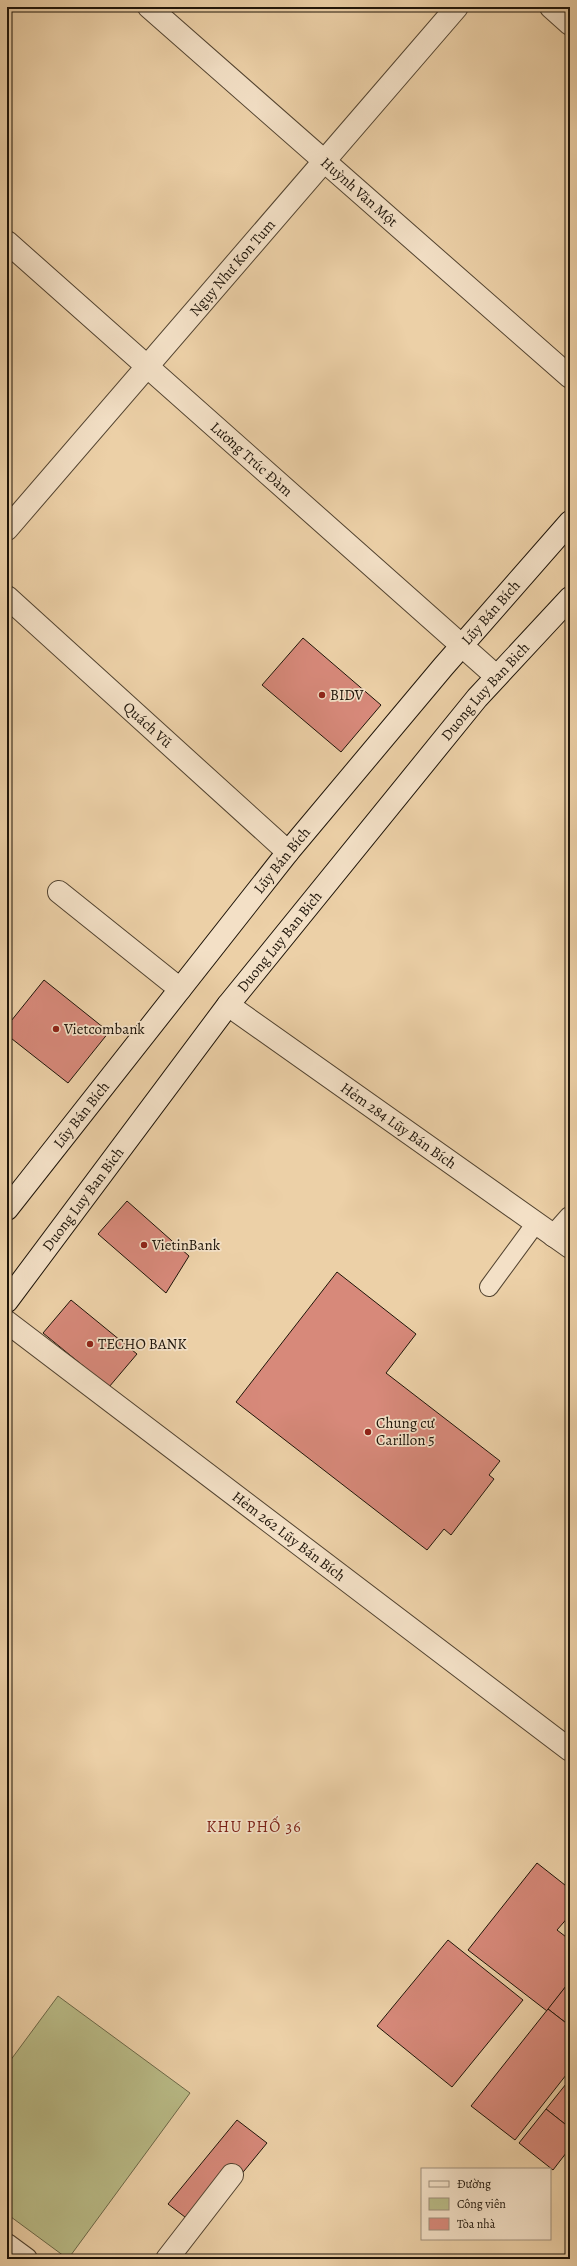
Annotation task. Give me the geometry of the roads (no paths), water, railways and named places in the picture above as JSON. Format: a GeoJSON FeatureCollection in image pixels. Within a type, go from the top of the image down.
{"type":"FeatureCollection","features":[{"type":"Feature","properties":{"kind":"street","name":"Huỳnh Văn Một"},"geometry":{"type":"LineString","coordinates":[[149,7],[570,377]]}},
{"type":"Feature","properties":{"kind":"street","name":"Ngụy Như Kon Tum"},"geometry":{"type":"LineString","coordinates":[[7,529],[457,7]]}},
{"type":"Feature","properties":{"kind":"street"},"geometry":{"type":"LineString","coordinates":[[551,7],[570,24]]}},
{"type":"Feature","properties":{"kind":"street","name":"Lương Trúc Đàm"},"geometry":{"type":"LineString","coordinates":[[7,242],[496,676]]}},
{"type":"Feature","properties":{"kind":"street","name":"Lũy Bán Bích"},"geometry":{"type":"LineString","coordinates":[[7,1209],[288,852],[462,646],[570,522]]}},
{"type":"Feature","properties":{"kind":"street","name":"Quách Vũ"},"geometry":{"type":"LineString","coordinates":[[7,597],[288,852]]}},
{"type":"Feature","properties":{"kind":"street","name":"Duong Luy Ban Bich"},"geometry":{"type":"LineString","coordinates":[[7,1301],[228,1005],[496,676],[570,598]]}},
{"type":"Feature","properties":{"kind":"street"},"geometry":{"type":"LineString","coordinates":[[59,892],[180,989]]}},
{"type":"Feature","properties":{"kind":"street","name":"Hẻm 284 Lũy Bán Bích"},"geometry":{"type":"LineString","coordinates":[[228,1005],[562,1242]]}},
{"type":"Feature","properties":{"kind":"street"},"geometry":{"type":"LineString","coordinates":[[562,1242],[570,1218]]}},
{"type":"Feature","properties":{"kind":"street","name":"Hẻm 262 Lũy Bán Bích"},"geometry":{"type":"LineString","coordinates":[[7,1322],[570,1750]]}},
{"type":"Feature","properties":{"kind":"street"},"geometry":{"type":"LineString","coordinates":[[167,2259],[232,2175]]}},
{"type":"Feature","properties":{"kind":"street"},"geometry":{"type":"LineString","coordinates":[[7,2245],[26,2259]]}},
{"type":"Feature","properties":{"kind":"lane"},"geometry":{"type":"LineString","coordinates":[[489,1287],[536,1223]]}},
{"type":"Feature","properties":{"kind":"place","name":"BIDV"},"geometry":{"type":"Point","coordinates":[322,695]}},
{"type":"Feature","properties":{"kind":"place","name":"Vietcombank"},"geometry":{"type":"Point","coordinates":[56,1029]}},
{"type":"Feature","properties":{"kind":"place","name":"VietinBank"},"geometry":{"type":"Point","coordinates":[144,1245]}},
{"type":"Feature","properties":{"kind":"place","name":"TECHO BANK"},"geometry":{"type":"Point","coordinates":[90,1344]}},
{"type":"Feature","properties":{"kind":"place","name":"Chung cư Carillon 5"},"geometry":{"type":"Point","coordinates":[368,1432]}},
{"type":"Feature","properties":{"kind":"district","name":"KHU PHỐ 36"},"geometry":{"type":"Point","coordinates":[254,1827]}}]}
